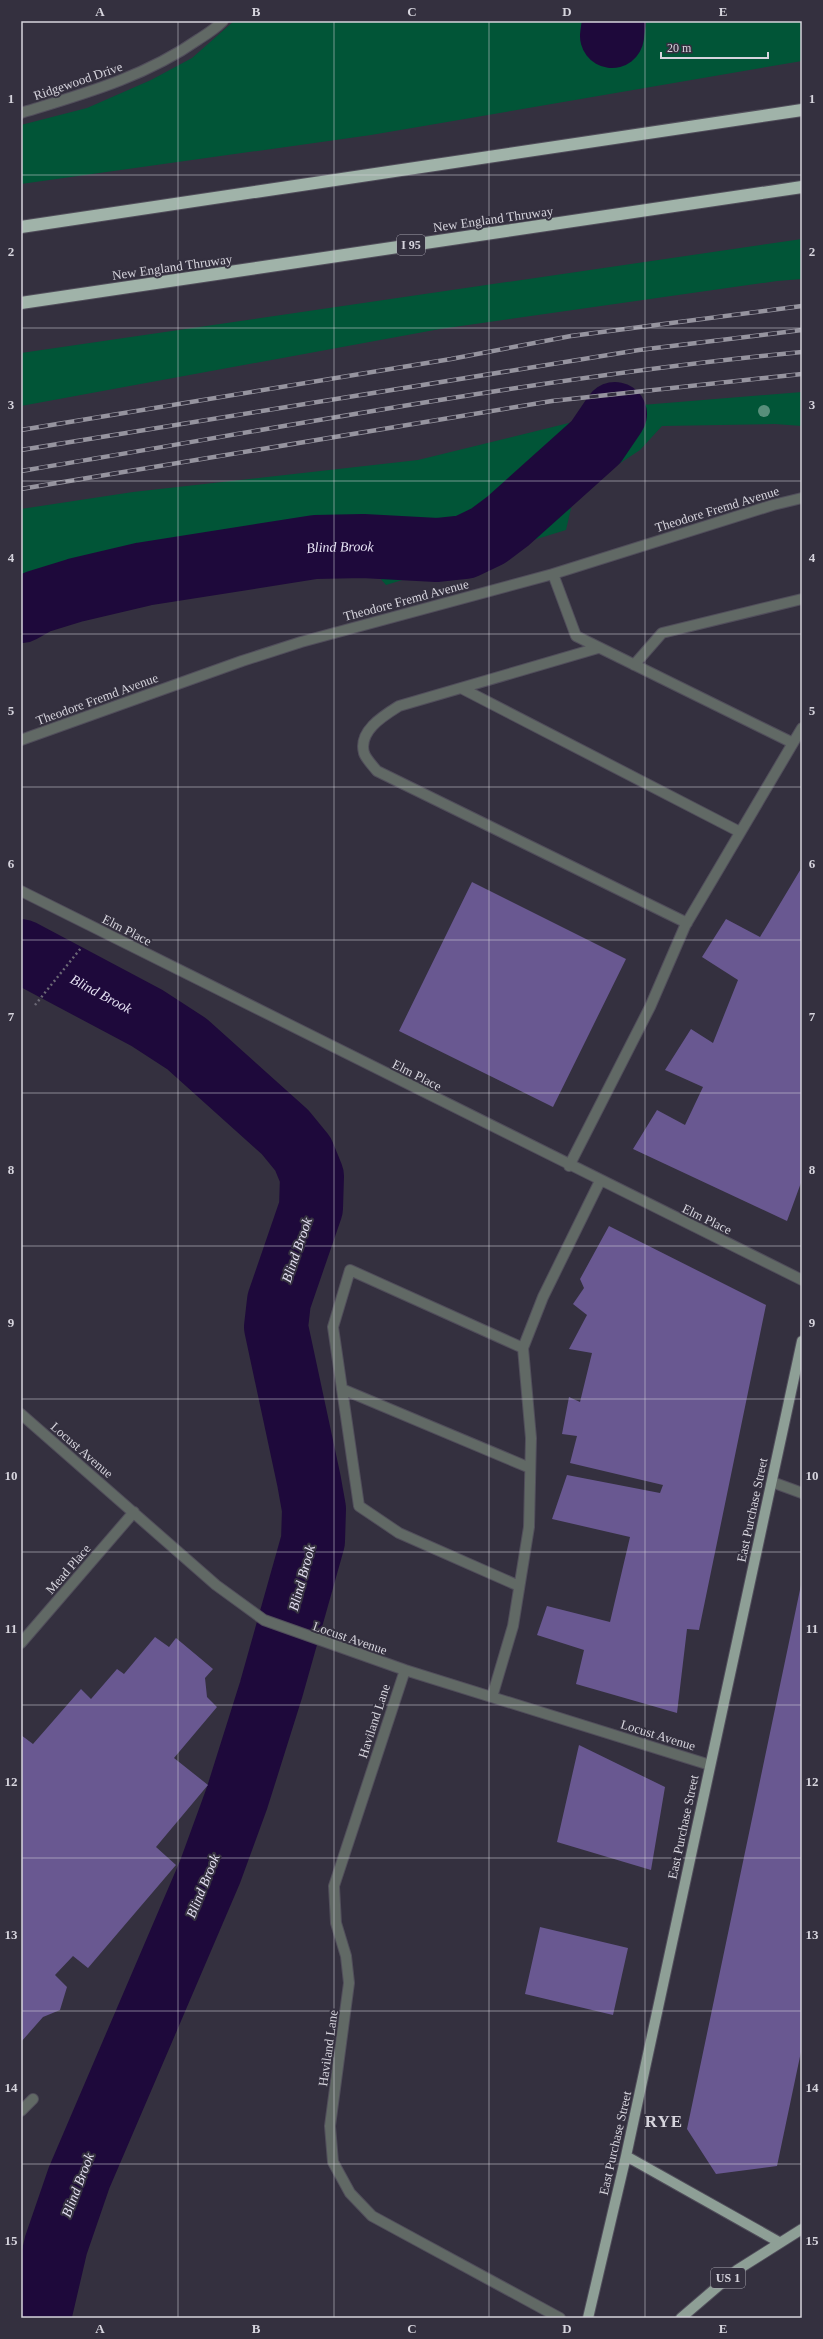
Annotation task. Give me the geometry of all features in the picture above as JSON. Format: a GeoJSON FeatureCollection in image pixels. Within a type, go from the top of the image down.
{"type":"FeatureCollection","features":[{"type":"Feature","properties":{"kind":"highway"},"geometry":{"type":"LineString","coordinates":[[21,227],[802,110]]}},
{"type":"Feature","properties":{"kind":"highway","name":"New England Thruway"},"geometry":{"type":"LineString","coordinates":[[21,303],[802,187]]}},
{"type":"Feature","properties":{"kind":"main road","name":"East Purchase Street"},"geometry":{"type":"LineString","coordinates":[[588,2318],[626,2156],[802,1341]]}},
{"type":"Feature","properties":{"kind":"main road"},"geometry":{"type":"LineString","coordinates":[[626,2156],[779,2242]]}},
{"type":"Feature","properties":{"kind":"main road","name":"US 1"},"geometry":{"type":"LineString","coordinates":[[681,2318],[737,2270],[779,2242],[802,2230]]}},
{"type":"Feature","properties":{"kind":"street","name":"Ridgewood Drive"},"geometry":{"type":"LineString","coordinates":[[21,113],[110,86],[154,66],[189,46],[223,21]]}},
{"type":"Feature","properties":{"kind":"street","name":"Theodore Fremd Avenue"},"geometry":{"type":"LineString","coordinates":[[21,740],[242,661],[301,642],[553,574],[773,505],[802,498]]}},
{"type":"Feature","properties":{"kind":"street"},"geometry":{"type":"LineString","coordinates":[[553,574],[576,636],[793,743]]}},
{"type":"Feature","properties":{"kind":"street"},"geometry":{"type":"LineString","coordinates":[[634,665],[662,633],[802,599]]}},
{"type":"Feature","properties":{"kind":"street"},"geometry":{"type":"LineString","coordinates":[[598,648],[399,706],[380,718],[366,735],[364,753],[377,771],[687,924]]}},
{"type":"Feature","properties":{"kind":"street"},"geometry":{"type":"LineString","coordinates":[[461,688],[740,832]]}},
{"type":"Feature","properties":{"kind":"street"},"geometry":{"type":"LineString","coordinates":[[569,1166],[650,1007],[687,924],[802,728]]}},
{"type":"Feature","properties":{"kind":"street","name":"Elm Place"},"geometry":{"type":"LineString","coordinates":[[21,891],[569,1166],[802,1280]]}},
{"type":"Feature","properties":{"kind":"street"},"geometry":{"type":"LineString","coordinates":[[492,1697],[513,1626],[529,1527],[531,1438],[523,1348],[543,1297],[600,1181]]}},
{"type":"Feature","properties":{"kind":"street"},"geometry":{"type":"LineString","coordinates":[[519,1586],[399,1533],[359,1506],[333,1327],[350,1270],[523,1348]]}},
{"type":"Feature","properties":{"kind":"street"},"geometry":{"type":"LineString","coordinates":[[342,1389],[530,1468]]}},
{"type":"Feature","properties":{"kind":"street","name":"Locust Avenue"},"geometry":{"type":"LineString","coordinates":[[21,1414],[241,1605],[264,1620],[339,1648],[405,1670],[710,1765]]}},
{"type":"Feature","properties":{"kind":"street"},"geometry":{"type":"LineString","coordinates":[[772,1482],[802,1493]]}},
{"type":"Feature","properties":{"kind":"street","name":"Mead Place"},"geometry":{"type":"LineString","coordinates":[[21,1643],[134,1512]]}},
{"type":"Feature","properties":{"kind":"street","name":"Haviland Lane"},"geometry":{"type":"LineString","coordinates":[[405,1670],[334,1886],[336,1923],[346,1956],[348,1983],[330,2126],[333,2162],[350,2193],[372,2216],[560,2318]]}},
{"type":"Feature","properties":{"kind":"street"},"geometry":{"type":"LineString","coordinates":[[21,2111],[33,2099]]}},
{"type":"Feature","properties":{"kind":"path"},"geometry":{"type":"LineString","coordinates":[[35,1005],[80,949]]}},
{"type":"Feature","properties":{"kind":"green space"},"geometry":{"type":"Polygon","coordinates":[[[234,21],[802,21],[802,61],[371,135],[21,184],[21,125],[87,108],[151,80],[192,58],[234,21]]]}},
{"type":"Feature","properties":{"kind":"green space"},"geometry":{"type":"Polygon","coordinates":[[[802,239],[802,279],[777,281],[440,329],[21,406],[21,353],[802,239]]]}},
{"type":"Feature","properties":{"kind":"green space"},"geometry":{"type":"Polygon","coordinates":[[[802,392],[802,426],[775,424],[662,426],[640,450],[590,483],[573,500],[566,530],[386,585],[365,561],[356,557],[112,603],[46,623],[21,643],[21,509],[133,492],[418,460],[642,405],[802,392]]]}},
{"type":"Feature","properties":{"kind":"building"},"geometry":{"type":"Polygon","coordinates":[[[802,867],[802,1180],[787,1221],[633,1149],[657,1110],[685,1125],[703,1087],[665,1070],[691,1029],[713,1043],[738,980],[702,957],[726,919],[760,937],[802,867]]]}},
{"type":"Feature","properties":{"kind":"building"},"geometry":{"type":"Polygon","coordinates":[[[472,882],[626,959],[553,1107],[399,1031],[472,882]]]}},
{"type":"Feature","properties":{"kind":"building"},"geometry":{"type":"Polygon","coordinates":[[[609,1226],[766,1305],[699,1630],[687,1629],[677,1713],[576,1684],[584,1650],[537,1635],[547,1606],[610,1622],[630,1537],[552,1519],[567,1475],[660,1493],[663,1485],[570,1463],[577,1436],[562,1434],[569,1397],[580,1402],[592,1353],[569,1349],[587,1315],[573,1304],[584,1288],[580,1279],[609,1226]]]}},
{"type":"Feature","properties":{"kind":"building"},"geometry":{"type":"Polygon","coordinates":[[[801,1585],[802,2047],[777,2166],[716,2174],[687,2129],[801,1585]]]}},
{"type":"Feature","properties":{"kind":"building"},"geometry":{"type":"Polygon","coordinates":[[[155,1637],[169,1647],[176,1638],[213,1669],[205,1678],[207,1697],[217,1707],[174,1758],[208,1785],[156,1847],[176,1865],[88,1968],[73,1956],[55,1975],[67,1987],[60,2010],[43,2017],[21,2042],[21,1735],[33,1744],[81,1689],[91,1699],[117,1669],[124,1674],[155,1637]]]}},
{"type":"Feature","properties":{"kind":"building"},"geometry":{"type":"Polygon","coordinates":[[[579,1745],[665,1787],[651,1870],[557,1842],[579,1745]]]}},
{"type":"Feature","properties":{"kind":"building"},"geometry":{"type":"Polygon","coordinates":[[[540,1927],[628,1948],[613,2015],[525,1994],[540,1927]]]}},
{"type":"Feature","properties":{"kind":"waterway","name":"Blind Brook"},"geometry":{"type":"LineString","coordinates":[[612,36],[614,21]]}},
{"type":"Feature","properties":{"kind":"waterway","name":"Blind Brook"},"geometry":{"type":"LineString","coordinates":[[21,611],[37,602],[76,590],[144,574],[315,547],[363,546],[437,550],[465,547],[488,536],[508,521],[596,442],[615,414]]}},
{"type":"Feature","properties":{"kind":"waterway","name":"Blind Brook"},"geometry":{"type":"LineString","coordinates":[[21,951],[147,1018],[187,1044],[285,1132],[303,1154],[312,1176],[311,1208],[279,1301],[276,1327],[314,1509],[313,1541],[271,1690],[237,1798],[210,1872],[79,2178],[56,2245],[39,2318]]}},
{"type":"Feature","properties":{"kind":"railway"},"geometry":{"type":"LineString","coordinates":[[21,430],[451,359],[571,336],[802,306]]}},
{"type":"Feature","properties":{"kind":"railway"},"geometry":{"type":"LineString","coordinates":[[21,450],[639,350],[802,330]]}},
{"type":"Feature","properties":{"kind":"railway"},"geometry":{"type":"LineString","coordinates":[[21,471],[508,389],[606,375],[802,352]]}},
{"type":"Feature","properties":{"kind":"railway"},"geometry":{"type":"LineString","coordinates":[[21,489],[552,401],[802,374]]}},
{"type":"Feature","properties":{"kind":"district","name":"RYE"},"geometry":{"type":"Point","coordinates":[664,2121]}}]}
